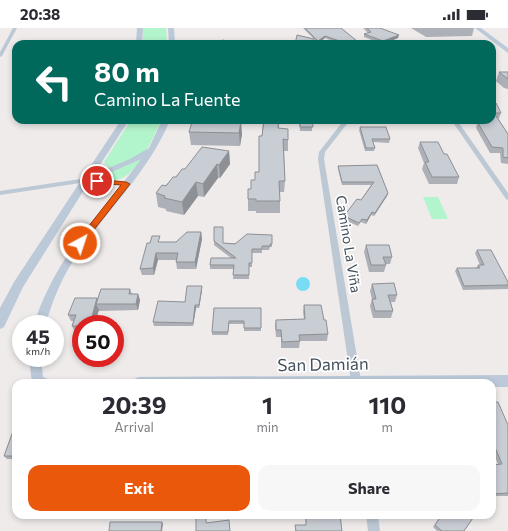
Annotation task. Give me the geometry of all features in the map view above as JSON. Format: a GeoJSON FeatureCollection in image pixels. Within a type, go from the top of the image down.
{"type":"FeatureCollection","features":[{"type":"Feature","properties":{"kind":"main road"},"geometry":{"type":"LineString","coordinates":[[139,40],[140,28]]}},
{"type":"Feature","properties":{"kind":"main road"},"geometry":{"type":"LineString","coordinates":[[171,28],[172,40]]}},
{"type":"Feature","properties":{"kind":"main road"},"geometry":{"type":"LineString","coordinates":[[478,28],[491,40]]}},
{"type":"Feature","properties":{"kind":"main road"},"geometry":{"type":"LineString","coordinates":[[496,45],[508,51]]}},
{"type":"Feature","properties":{"kind":"main road"},"geometry":{"type":"LineString","coordinates":[[0,324],[6,308],[18,285],[101,160],[123,124]]}},
{"type":"Feature","properties":{"kind":"main road"},"geometry":{"type":"LineString","coordinates":[[43,315],[49,295],[62,268],[126,184],[144,163],[154,147],[164,124]]}},
{"type":"Feature","properties":{"kind":"main road"},"geometry":{"type":"LineString","coordinates":[[87,180],[133,161],[154,147]]}},
{"type":"Feature","properties":{"kind":"main road"},"geometry":{"type":"LineString","coordinates":[[101,160],[101,166],[107,171]]}},
{"type":"Feature","properties":{"kind":"main road"},"geometry":{"type":"LineString","coordinates":[[37,367],[40,379]]}},
{"type":"Feature","properties":{"kind":"main road","name":"San Damián"},"geometry":{"type":"LineString","coordinates":[[496,381],[508,381]]}},
{"type":"Feature","properties":{"kind":"street"},"geometry":{"type":"LineString","coordinates":[[0,56],[15,28]]}},
{"type":"Feature","properties":{"kind":"street","name":"Camino La Viña"},"geometry":{"type":"LineString","coordinates":[[344,124],[322,152],[320,159],[356,379]]}},
{"type":"Feature","properties":{"kind":"street"},"geometry":{"type":"LineString","coordinates":[[457,124],[508,198]]}},
{"type":"Feature","properties":{"kind":"street"},"geometry":{"type":"LineString","coordinates":[[0,193],[87,180],[126,184]]}},
{"type":"Feature","properties":{"kind":"street"},"geometry":{"type":"LineString","coordinates":[[372,519],[374,531]]}},
{"type":"Feature","properties":{"kind":"green space"},"geometry":{"type":"Polygon","coordinates":[[[143,28],[166,28],[167,40],[143,40],[143,28]]]}},
{"type":"Feature","properties":{"kind":"green space"},"geometry":{"type":"Polygon","coordinates":[[[128,124],[159,124],[144,154],[132,171],[125,176],[117,180],[100,178],[99,177],[112,171],[104,162],[128,124]]]}},
{"type":"Feature","properties":{"kind":"green space"},"geometry":{"type":"Polygon","coordinates":[[[423,197],[438,197],[448,219],[432,219],[423,197]]]}},
{"type":"Feature","properties":{"kind":"water"},"geometry":{"type":"Polygon","coordinates":[[[303,277],[308,279],[310,284],[308,289],[303,291],[298,289],[296,284],[298,279],[303,277]]]}},
{"type":"Feature","properties":{"kind":"building"},"geometry":{"type":"Polygon","coordinates":[[[305,28],[341,28],[356,40],[336,40],[325,36],[317,40],[305,28]]]}},
{"type":"Feature","properties":{"kind":"building"},"geometry":{"type":"Polygon","coordinates":[[[367,28],[380,28],[399,35],[386,40],[380,40],[364,34],[371,32],[367,28]]]}},
{"type":"Feature","properties":{"kind":"building"},"geometry":{"type":"Polygon","coordinates":[[[297,35],[314,39],[314,40],[296,40],[297,35]]]}},
{"type":"Feature","properties":{"kind":"building"},"geometry":{"type":"Polygon","coordinates":[[[499,72],[508,72],[508,79],[499,72]]]}},
{"type":"Feature","properties":{"kind":"building"},"geometry":{"type":"Polygon","coordinates":[[[496,103],[501,113],[496,113],[496,103]]]}},
{"type":"Feature","properties":{"kind":"building"},"geometry":{"type":"Polygon","coordinates":[[[496,116],[508,134],[508,158],[503,157],[503,148],[492,147],[479,124],[496,124],[496,116]]]}},
{"type":"Feature","properties":{"kind":"building"},"geometry":{"type":"Polygon","coordinates":[[[191,124],[240,124],[239,133],[189,132],[191,124]]]}},
{"type":"Feature","properties":{"kind":"building"},"geometry":{"type":"Polygon","coordinates":[[[264,124],[278,124],[278,128],[288,129],[288,140],[283,139],[285,181],[279,181],[280,201],[256,201],[256,199],[248,199],[248,189],[251,189],[251,180],[255,180],[255,172],[259,172],[259,136],[262,136],[264,124]]]}},
{"type":"Feature","properties":{"kind":"building"},"geometry":{"type":"Polygon","coordinates":[[[300,124],[313,124],[313,127],[300,127],[300,124]]]}},
{"type":"Feature","properties":{"kind":"building"},"geometry":{"type":"Polygon","coordinates":[[[360,127],[386,127],[390,139],[372,139],[375,148],[366,148],[360,127]]]}},
{"type":"Feature","properties":{"kind":"building"},"geometry":{"type":"Polygon","coordinates":[[[420,142],[438,142],[444,154],[447,154],[459,177],[432,177],[425,162],[429,162],[420,142]]]}},
{"type":"Feature","properties":{"kind":"building"},"geometry":{"type":"Polygon","coordinates":[[[202,147],[229,151],[219,165],[217,164],[203,184],[196,182],[182,202],[164,198],[165,196],[156,193],[162,185],[166,186],[173,177],[176,177],[182,169],[185,169],[202,147]]]}},
{"type":"Feature","properties":{"kind":"building"},"geometry":{"type":"Polygon","coordinates":[[[377,165],[388,193],[375,213],[372,212],[367,220],[362,219],[359,223],[344,216],[357,199],[361,200],[374,182],[342,182],[338,166],[377,165]]]}},
{"type":"Feature","properties":{"kind":"building"},"geometry":{"type":"Polygon","coordinates":[[[214,227],[223,227],[223,243],[235,244],[247,234],[272,235],[272,244],[270,244],[270,246],[262,246],[262,249],[252,249],[252,263],[249,263],[249,275],[233,275],[234,265],[210,265],[211,258],[236,258],[214,241],[214,227]]]}},
{"type":"Feature","properties":{"kind":"building"},"geometry":{"type":"Polygon","coordinates":[[[187,232],[201,232],[195,262],[176,262],[178,253],[156,253],[153,268],[140,269],[147,243],[150,243],[152,236],[160,236],[158,242],[176,242],[187,232]]]}},
{"type":"Feature","properties":{"kind":"building"},"geometry":{"type":"Polygon","coordinates":[[[366,245],[389,245],[392,257],[383,257],[386,265],[371,265],[366,245]]]}},
{"type":"Feature","properties":{"kind":"building"},"geometry":{"type":"Polygon","coordinates":[[[477,250],[491,250],[508,282],[508,285],[464,286],[457,268],[480,268],[478,265],[484,265],[477,250]]]}},
{"type":"Feature","properties":{"kind":"building"},"geometry":{"type":"Polygon","coordinates":[[[394,283],[397,295],[388,295],[393,311],[375,311],[372,299],[376,299],[372,284],[394,283]]]}},
{"type":"Feature","properties":{"kind":"building"},"geometry":{"type":"Polygon","coordinates":[[[187,286],[202,286],[199,305],[195,305],[193,323],[153,322],[158,301],[185,302],[187,286]]]}},
{"type":"Feature","properties":{"kind":"building"},"geometry":{"type":"Polygon","coordinates":[[[101,289],[130,289],[129,294],[138,294],[136,304],[96,304],[101,289]]]}},
{"type":"Feature","properties":{"kind":"building"},"geometry":{"type":"Polygon","coordinates":[[[75,298],[97,298],[92,315],[68,315],[75,298]]]}},
{"type":"Feature","properties":{"kind":"building"},"geometry":{"type":"Polygon","coordinates":[[[304,305],[321,305],[324,320],[326,320],[328,334],[299,335],[300,341],[282,342],[281,330],[276,330],[276,320],[305,319],[304,305]]]}},
{"type":"Feature","properties":{"kind":"building"},"geometry":{"type":"Polygon","coordinates":[[[214,308],[261,308],[261,328],[244,328],[244,321],[229,321],[228,332],[212,332],[214,308]]]}},
{"type":"Feature","properties":{"kind":"building"},"geometry":{"type":"Polygon","coordinates":[[[496,402],[498,402],[508,425],[508,493],[496,494],[496,465],[502,464],[496,450],[496,402]]]}},
{"type":"Feature","properties":{"kind":"building"},"geometry":{"type":"Polygon","coordinates":[[[12,434],[12,456],[4,456],[12,434]]]}},
{"type":"Feature","properties":{"kind":"building"},"geometry":{"type":"Polygon","coordinates":[[[196,519],[206,519],[206,523],[229,520],[230,531],[196,531],[196,519]]]}},
{"type":"Feature","properties":{"kind":"building"},"geometry":{"type":"Polygon","coordinates":[[[306,519],[340,519],[342,531],[296,531],[295,525],[306,525],[306,519]]]}},
{"type":"Feature","properties":{"kind":"building"},"geometry":{"type":"Polygon","coordinates":[[[439,519],[472,519],[464,531],[442,531],[435,525],[439,519]]]}},
{"type":"Feature","properties":{"kind":"building"},"geometry":{"type":"Polygon","coordinates":[[[110,522],[162,522],[161,531],[109,531],[110,522]]]}},
{"type":"Feature","properties":{"kind":"route"},"geometry":{"type":"LineString","coordinates":[[80,243],[126,184],[97,181]]}}]}
